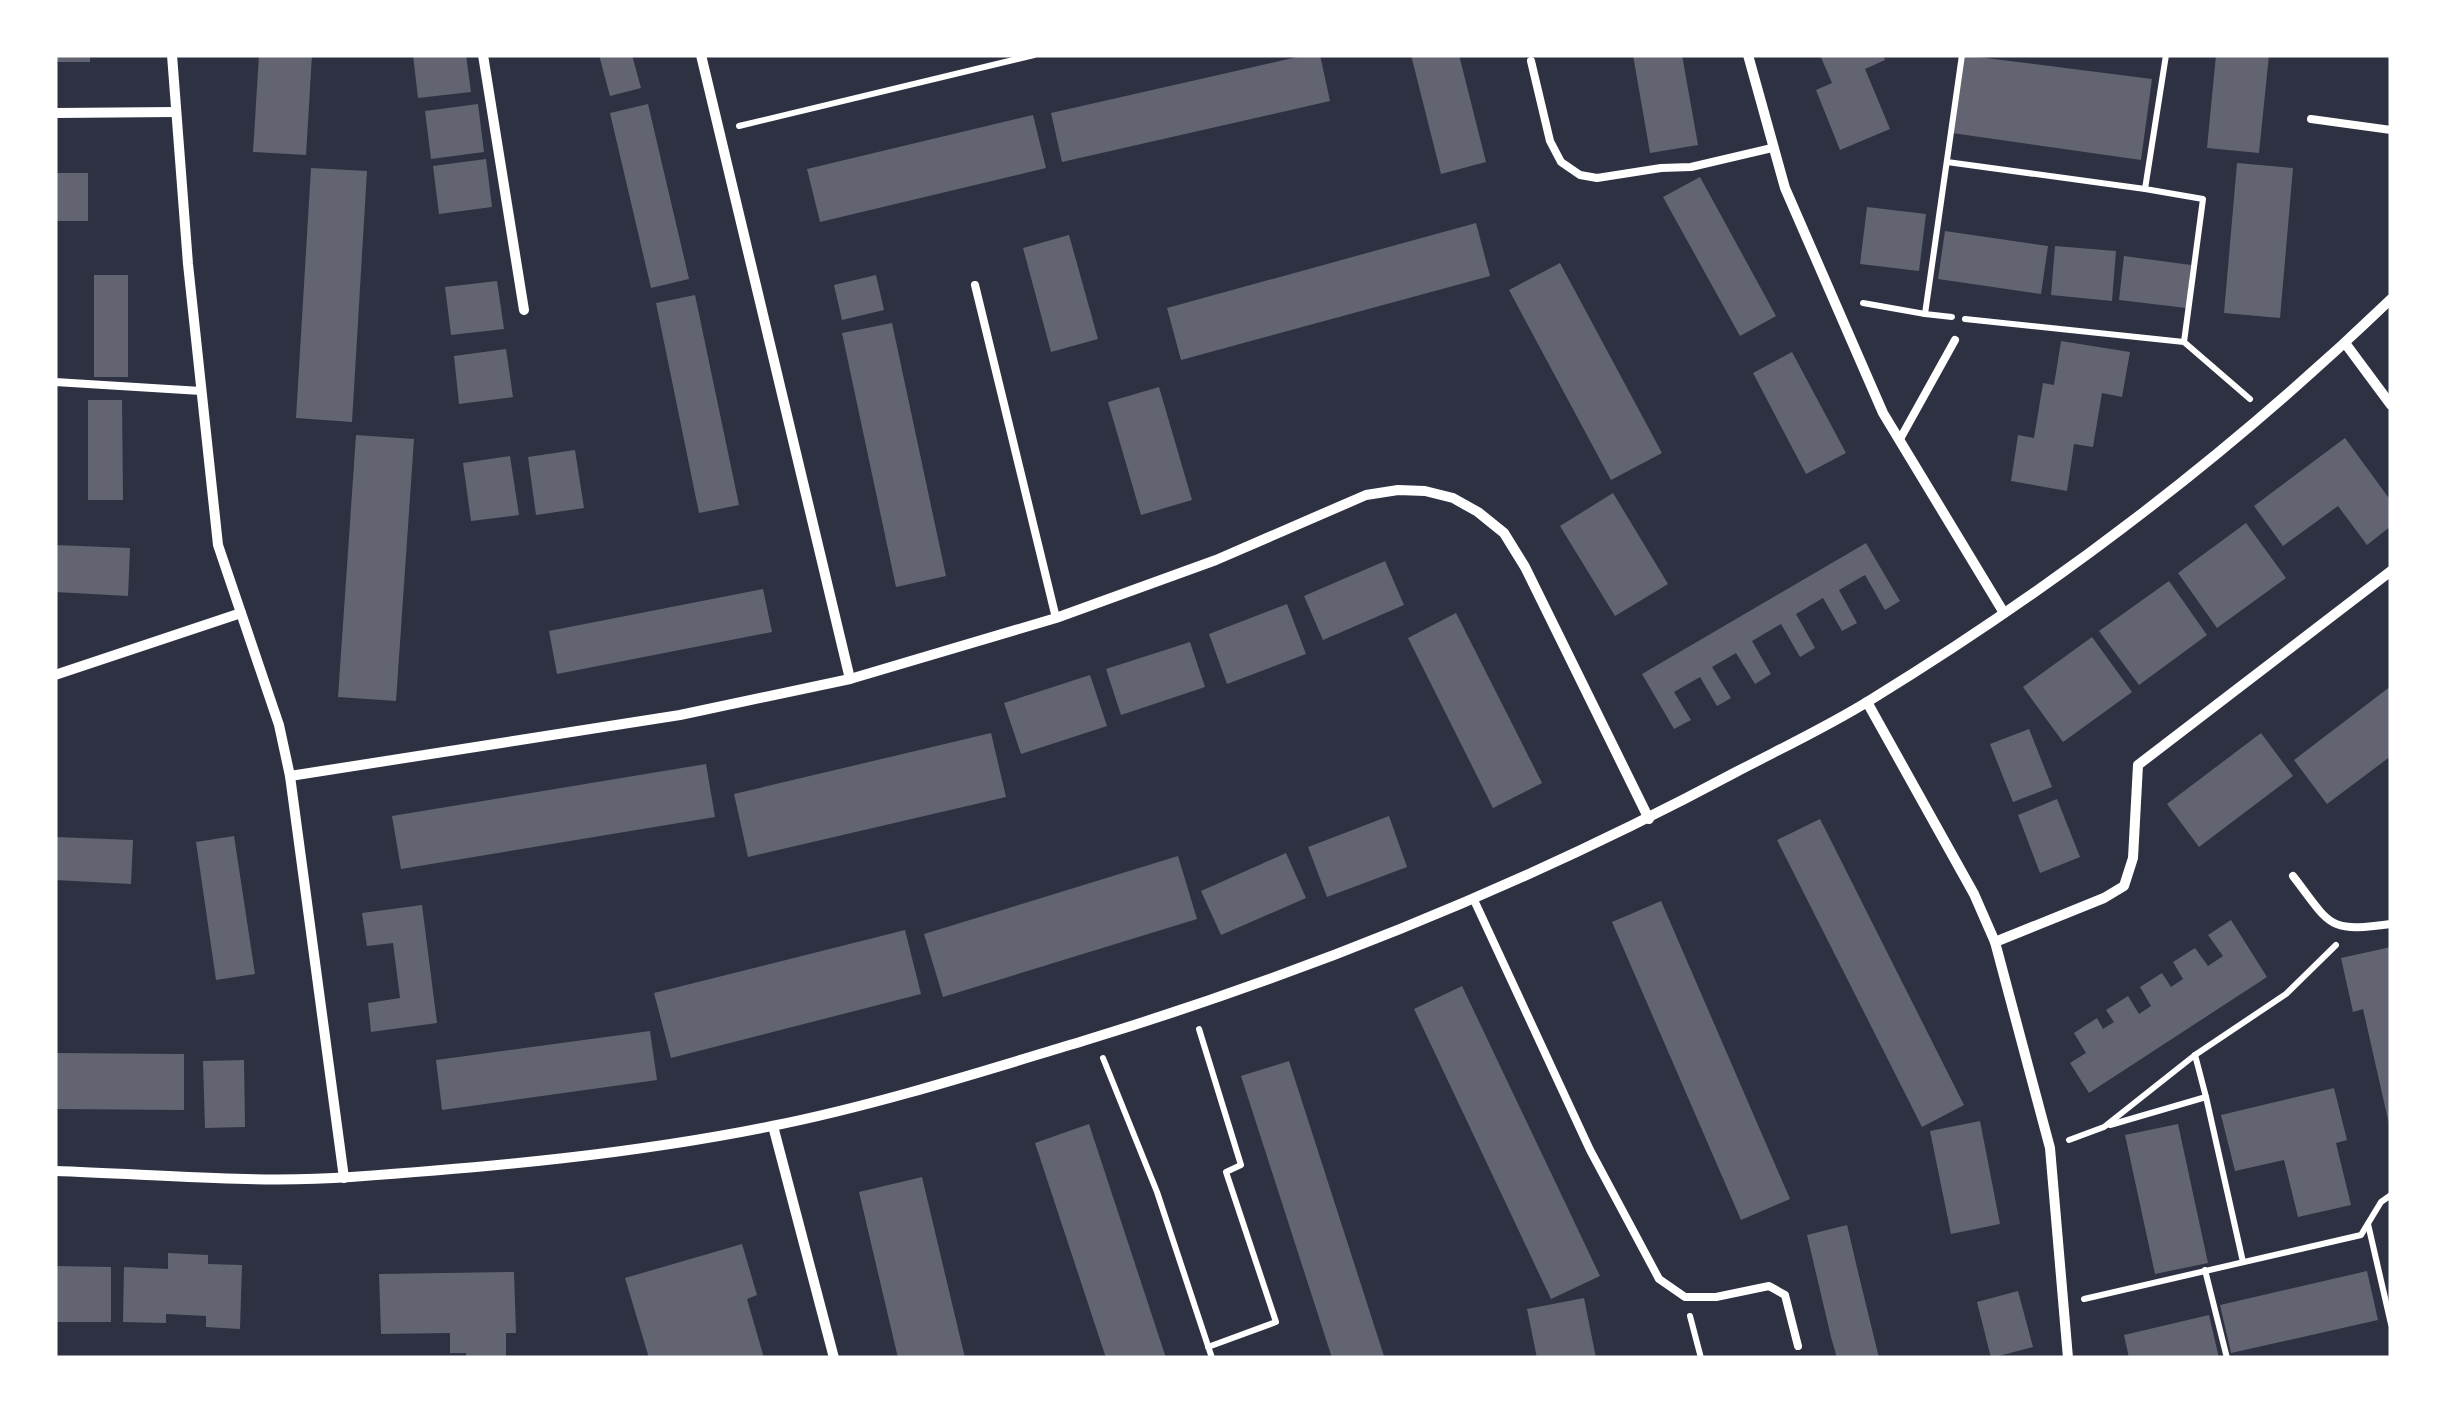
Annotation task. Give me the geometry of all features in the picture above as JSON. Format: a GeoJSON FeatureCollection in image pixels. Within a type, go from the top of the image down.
{"type":"FeatureCollection","features":[{"type":"Feature","properties":{"kind":"street"},"geometry":{"type":"LineString","coordinates":[[172,55],[218,544],[280,725],[344,1178]]}},
{"type":"Feature","properties":{"kind":"street"},"geometry":{"type":"LineString","coordinates":[[483,55],[524,310]]}},
{"type":"Feature","properties":{"kind":"street"},"geometry":{"type":"LineString","coordinates":[[701,55],[850,679]]}},
{"type":"Feature","properties":{"kind":"street"},"geometry":{"type":"LineString","coordinates":[[1748,55],[1785,188],[1883,412],[2004,613]]}},
{"type":"Feature","properties":{"kind":"street"},"geometry":{"type":"LineString","coordinates":[[55,114],[176,112]]}},
{"type":"Feature","properties":{"kind":"street"},"geometry":{"type":"LineString","coordinates":[[55,1172],[344,1178],[631,1149],[773,1126],[872,1102],[1193,1008],[1278,978],[1474,900],[1649,820],[1867,702],[2004,613],[2178,486],[2267,414],[2391,298]]}},
{"type":"Feature","properties":{"kind":"street"},"geometry":{"type":"LineString","coordinates":[[2345,343],[2391,405]]}},
{"type":"Feature","properties":{"kind":"street"},"geometry":{"type":"LineString","coordinates":[[290,776],[661,718],[850,679],[1056,618],[1216,560],[1366,495],[1426,490],[1453,498],[1478,512],[1504,534],[1525,567],[1649,820]]}},
{"type":"Feature","properties":{"kind":"street"},"geometry":{"type":"LineString","coordinates":[[1995,942],[2104,898],[2124,886],[2133,858],[2138,765],[2391,571]]}},
{"type":"Feature","properties":{"kind":"street"},"geometry":{"type":"LineString","coordinates":[[55,675],[242,612]]}},
{"type":"Feature","properties":{"kind":"street"},"geometry":{"type":"LineString","coordinates":[[1867,702],[1974,894],[1995,942],[2050,1148],[2068,1358]]}},
{"type":"Feature","properties":{"kind":"street"},"geometry":{"type":"LineString","coordinates":[[773,1126],[834,1358]]}},
{"type":"Feature","properties":{"kind":"lane"},"geometry":{"type":"LineString","coordinates":[[1531,60],[1550,141],[1561,162],[1580,175],[1597,178],[1691,167],[1772,148]]}},
{"type":"Feature","properties":{"kind":"lane"},"geometry":{"type":"LineString","coordinates":[[2311,119],[2391,130]]}},
{"type":"Feature","properties":{"kind":"lane"},"geometry":{"type":"LineString","coordinates":[[975,285],[1056,618]]}},
{"type":"Feature","properties":{"kind":"lane"},"geometry":{"type":"LineString","coordinates":[[1900,439],[1955,340]]}},
{"type":"Feature","properties":{"kind":"lane"},"geometry":{"type":"LineString","coordinates":[[55,382],[201,392]]}},
{"type":"Feature","properties":{"kind":"lane"},"geometry":{"type":"LineString","coordinates":[[2293,876],[2330,924],[2352,930],[2391,924]]}},
{"type":"Feature","properties":{"kind":"lane"},"geometry":{"type":"LineString","coordinates":[[1474,900],[1590,1150],[1658,1279],[1685,1296],[1716,1297],[1769,1286],[1784,1296],[1798,1346]]}},
{"type":"Feature","properties":{"kind":"path"},"geometry":{"type":"LineString","coordinates":[[718,131],[1034,55]]}},
{"type":"Feature","properties":{"kind":"path"},"geometry":{"type":"LineString","coordinates":[[1925,314],[1962,55]]}},
{"type":"Feature","properties":{"kind":"path"},"geometry":{"type":"LineString","coordinates":[[2145,190],[2166,55]]}},
{"type":"Feature","properties":{"kind":"path"},"geometry":{"type":"LineString","coordinates":[[1947,162],[2204,199],[2184,342]]}},
{"type":"Feature","properties":{"kind":"path"},"geometry":{"type":"LineString","coordinates":[[1833,298],[1925,314],[2184,342],[2267,414]]}},
{"type":"Feature","properties":{"kind":"path"},"geometry":{"type":"LineString","coordinates":[[2104,1126],[2196,1054],[2286,994],[2352,930]]}},
{"type":"Feature","properties":{"kind":"path"},"geometry":{"type":"LineString","coordinates":[[1193,1008],[1241,1165],[1226,1172],[1276,1322],[1208,1346]]}},
{"type":"Feature","properties":{"kind":"path"},"geometry":{"type":"LineString","coordinates":[[1095,1037],[1157,1192],[1212,1358]]}},
{"type":"Feature","properties":{"kind":"path"},"geometry":{"type":"LineString","coordinates":[[2196,1054],[2244,1262]]}},
{"type":"Feature","properties":{"kind":"path"},"geometry":{"type":"LineString","coordinates":[[2050,1148],[2104,1126],[2206,1097]]}},
{"type":"Feature","properties":{"kind":"path"},"geometry":{"type":"LineString","coordinates":[[2063,1304],[2362,1235],[2381,1202],[2391,1195]]}},
{"type":"Feature","properties":{"kind":"path"},"geometry":{"type":"LineString","coordinates":[[2368,1224],[2391,1324]]}},
{"type":"Feature","properties":{"kind":"path"},"geometry":{"type":"LineString","coordinates":[[2205,1270],[2227,1358]]}},
{"type":"Feature","properties":{"kind":"path"},"geometry":{"type":"LineString","coordinates":[[1685,1296],[1701,1358]]}},
{"type":"Feature","properties":{"kind":"building"},"geometry":{"type":"Polygon","coordinates":[[[55,55],[90,55],[90,62],[55,62],[55,55]]]}},
{"type":"Feature","properties":{"kind":"building"},"geometry":{"type":"Polygon","coordinates":[[[259,55],[312,55],[306,155],[253,152],[259,55]]]}},
{"type":"Feature","properties":{"kind":"building"},"geometry":{"type":"Polygon","coordinates":[[[413,55],[466,55],[471,92],[418,98],[413,55]]]}},
{"type":"Feature","properties":{"kind":"building"},"geometry":{"type":"Polygon","coordinates":[[[599,55],[632,55],[641,88],[610,96],[599,55]]]}},
{"type":"Feature","properties":{"kind":"building"},"geometry":{"type":"Polygon","coordinates":[[[1320,55],[1330,101],[1062,162],[1051,113],[1320,55]]]}},
{"type":"Feature","properties":{"kind":"building"},"geometry":{"type":"Polygon","coordinates":[[[1411,55],[1459,55],[1486,162],[1441,174],[1411,55]]]}},
{"type":"Feature","properties":{"kind":"building"},"geometry":{"type":"Polygon","coordinates":[[[1633,55],[1682,55],[1698,145],[1650,153],[1633,55]]]}},
{"type":"Feature","properties":{"kind":"building"},"geometry":{"type":"Polygon","coordinates":[[[1820,55],[1883,55],[1885,60],[1865,69],[1890,129],[1840,150],[1816,90],[1832,83],[1820,55]]]}},
{"type":"Feature","properties":{"kind":"building"},"geometry":{"type":"Polygon","coordinates":[[[1962,55],[2152,79],[2141,160],[1952,133],[1962,55]]]}},
{"type":"Feature","properties":{"kind":"building"},"geometry":{"type":"Polygon","coordinates":[[[2216,55],[2269,55],[2259,153],[2207,148],[2216,55]]]}},
{"type":"Feature","properties":{"kind":"building"},"geometry":{"type":"Polygon","coordinates":[[[478,104],[484,152],[431,159],[425,111],[478,104]]]}},
{"type":"Feature","properties":{"kind":"building"},"geometry":{"type":"Polygon","coordinates":[[[648,104],[689,279],[651,288],[610,113],[648,104]]]}},
{"type":"Feature","properties":{"kind":"building"},"geometry":{"type":"Polygon","coordinates":[[[1033,115],[1046,168],[820,222],[807,169],[1033,115]]]}},
{"type":"Feature","properties":{"kind":"building"},"geometry":{"type":"Polygon","coordinates":[[[486,159],[492,207],[439,214],[433,166],[486,159]]]}},
{"type":"Feature","properties":{"kind":"building"},"geometry":{"type":"Polygon","coordinates":[[[2237,163],[2293,168],[2280,318],[2224,313],[2237,163]]]}},
{"type":"Feature","properties":{"kind":"building"},"geometry":{"type":"Polygon","coordinates":[[[311,168],[367,171],[352,422],[296,418],[311,168]]]}},
{"type":"Feature","properties":{"kind":"building"},"geometry":{"type":"Polygon","coordinates":[[[55,173],[88,173],[88,221],[55,221],[55,173]]]}},
{"type":"Feature","properties":{"kind":"building"},"geometry":{"type":"Polygon","coordinates":[[[1700,177],[1776,316],[1740,336],[1663,197],[1700,177]]]}},
{"type":"Feature","properties":{"kind":"building"},"geometry":{"type":"Polygon","coordinates":[[[1867,207],[1926,214],[1919,271],[1860,264],[1867,207]]]}},
{"type":"Feature","properties":{"kind":"building"},"geometry":{"type":"Polygon","coordinates":[[[1476,223],[1490,276],[1181,360],[1167,308],[1476,223]]]}},
{"type":"Feature","properties":{"kind":"building"},"geometry":{"type":"Polygon","coordinates":[[[1945,231],[2048,246],[2041,294],[1938,279],[1945,231]]]}},
{"type":"Feature","properties":{"kind":"building"},"geometry":{"type":"Polygon","coordinates":[[[1069,235],[1098,339],[1051,352],[1023,248],[1069,235]]]}},
{"type":"Feature","properties":{"kind":"building"},"geometry":{"type":"Polygon","coordinates":[[[2055,246],[2116,251],[2112,301],[2051,295],[2055,246]]]}},
{"type":"Feature","properties":{"kind":"building"},"geometry":{"type":"Polygon","coordinates":[[[2124,256],[2191,265],[2186,308],[2119,300],[2124,256]]]}},
{"type":"Feature","properties":{"kind":"building"},"geometry":{"type":"Polygon","coordinates":[[[1560,263],[1662,453],[1611,480],[1509,290],[1560,263]]]}},
{"type":"Feature","properties":{"kind":"building"},"geometry":{"type":"Polygon","coordinates":[[[94,275],[128,275],[128,377],[94,377],[94,275]]]}},
{"type":"Feature","properties":{"kind":"building"},"geometry":{"type":"Polygon","coordinates":[[[876,275],[884,310],[842,320],[834,285],[876,275]]]}},
{"type":"Feature","properties":{"kind":"building"},"geometry":{"type":"Polygon","coordinates":[[[497,281],[504,329],[451,335],[445,287],[497,281]]]}},
{"type":"Feature","properties":{"kind":"building"},"geometry":{"type":"Polygon","coordinates":[[[695,295],[739,505],[699,513],[656,303],[695,295]]]}},
{"type":"Feature","properties":{"kind":"building"},"geometry":{"type":"Polygon","coordinates":[[[892,323],[946,576],[896,587],[842,333],[892,323]]]}},
{"type":"Feature","properties":{"kind":"building"},"geometry":{"type":"Polygon","coordinates":[[[2061,341],[2130,352],[2122,397],[2102,393],[2093,447],[2074,444],[2067,491],[2011,481],[2018,435],[2034,438],[2043,383],[2054,385],[2061,341]]]}},
{"type":"Feature","properties":{"kind":"building"},"geometry":{"type":"Polygon","coordinates":[[[506,349],[513,397],[459,404],[454,356],[506,349]]]}},
{"type":"Feature","properties":{"kind":"building"},"geometry":{"type":"Polygon","coordinates":[[[1792,352],[1846,453],[1806,474],[1753,373],[1792,352]]]}},
{"type":"Feature","properties":{"kind":"building"},"geometry":{"type":"Polygon","coordinates":[[[1159,387],[1192,500],[1141,515],[1108,402],[1159,387]]]}},
{"type":"Feature","properties":{"kind":"building"},"geometry":{"type":"Polygon","coordinates":[[[88,400],[122,400],[123,500],[88,500],[88,400]]]}},
{"type":"Feature","properties":{"kind":"building"},"geometry":{"type":"Polygon","coordinates":[[[356,435],[414,439],[396,701],[338,697],[356,435]]]}},
{"type":"Feature","properties":{"kind":"building"},"geometry":{"type":"Polygon","coordinates":[[[2345,438],[2391,501],[2391,526],[2367,545],[2338,506],[2283,546],[2254,506],[2345,438]]]}},
{"type":"Feature","properties":{"kind":"building"},"geometry":{"type":"Polygon","coordinates":[[[575,450],[584,508],[536,515],[528,457],[575,450]]]}},
{"type":"Feature","properties":{"kind":"building"},"geometry":{"type":"Polygon","coordinates":[[[510,456],[519,515],[471,521],[463,463],[510,456]]]}},
{"type":"Feature","properties":{"kind":"building"},"geometry":{"type":"Polygon","coordinates":[[[1613,493],[1668,584],[1615,616],[1560,526],[1613,493]]]}},
{"type":"Feature","properties":{"kind":"building"},"geometry":{"type":"Polygon","coordinates":[[[2246,523],[2286,578],[2217,628],[2178,573],[2246,523]]]}},
{"type":"Feature","properties":{"kind":"building"},"geometry":{"type":"Polygon","coordinates":[[[1866,543],[1900,601],[1885,610],[1865,575],[1839,590],[1857,623],[1842,631],[1823,598],[1796,614],[1815,648],[1800,657],[1781,624],[1752,641],[1771,674],[1755,684],[1736,653],[1712,667],[1731,698],[1717,706],[1700,677],[1674,692],[1691,720],[1674,729],[1642,674],[1866,543]]]}},
{"type":"Feature","properties":{"kind":"building"},"geometry":{"type":"Polygon","coordinates":[[[55,545],[130,548],[128,596],[55,592],[55,545]]]}},
{"type":"Feature","properties":{"kind":"building"},"geometry":{"type":"Polygon","coordinates":[[[1385,561],[1404,605],[1323,640],[1304,596],[1385,561]]]}},
{"type":"Feature","properties":{"kind":"building"},"geometry":{"type":"Polygon","coordinates":[[[2169,581],[2207,635],[2139,685],[2099,631],[2169,581]]]}},
{"type":"Feature","properties":{"kind":"building"},"geometry":{"type":"Polygon","coordinates":[[[763,589],[772,632],[557,674],[549,631],[763,589]]]}},
{"type":"Feature","properties":{"kind":"building"},"geometry":{"type":"Polygon","coordinates":[[[1287,604],[1306,654],[1227,684],[1209,634],[1287,604]]]}},
{"type":"Feature","properties":{"kind":"building"},"geometry":{"type":"Polygon","coordinates":[[[1456,613],[1542,783],[1493,808],[1408,638],[1456,613]]]}},
{"type":"Feature","properties":{"kind":"building"},"geometry":{"type":"Polygon","coordinates":[[[2092,637],[2132,692],[2063,742],[2023,687],[2092,637]]]}},
{"type":"Feature","properties":{"kind":"building"},"geometry":{"type":"Polygon","coordinates":[[[1190,642],[1205,687],[1121,715],[1106,669],[1190,642]]]}},
{"type":"Feature","properties":{"kind":"building"},"geometry":{"type":"Polygon","coordinates":[[[1090,675],[1107,726],[1021,754],[1004,703],[1090,675]]]}},
{"type":"Feature","properties":{"kind":"building"},"geometry":{"type":"Polygon","coordinates":[[[2391,686],[2391,756],[2327,804],[2294,760],[2391,686]]]}},
{"type":"Feature","properties":{"kind":"building"},"geometry":{"type":"Polygon","coordinates":[[[2029,729],[2052,787],[2013,802],[1990,744],[2029,729]]]}},
{"type":"Feature","properties":{"kind":"building"},"geometry":{"type":"Polygon","coordinates":[[[991,733],[1006,797],[748,857],[734,794],[991,733]]]}},
{"type":"Feature","properties":{"kind":"building"},"geometry":{"type":"Polygon","coordinates":[[[2261,733],[2293,776],[2199,847],[2167,804],[2261,733]]]}},
{"type":"Feature","properties":{"kind":"building"},"geometry":{"type":"Polygon","coordinates":[[[706,764],[715,817],[401,869],[392,816],[706,764]]]}},
{"type":"Feature","properties":{"kind":"building"},"geometry":{"type":"Polygon","coordinates":[[[2057,799],[2080,857],[2040,873],[2018,815],[2057,799]]]}},
{"type":"Feature","properties":{"kind":"building"},"geometry":{"type":"Polygon","coordinates":[[[1389,816],[1407,867],[1327,897],[1308,847],[1389,816]]]}},
{"type":"Feature","properties":{"kind":"building"},"geometry":{"type":"Polygon","coordinates":[[[1820,819],[1964,1105],[1922,1127],[1777,840],[1820,819]]]}},
{"type":"Feature","properties":{"kind":"building"},"geometry":{"type":"Polygon","coordinates":[[[234,836],[255,974],[216,980],[196,842],[234,836]]]}},
{"type":"Feature","properties":{"kind":"building"},"geometry":{"type":"Polygon","coordinates":[[[55,837],[133,840],[131,884],[55,880],[55,837]]]}},
{"type":"Feature","properties":{"kind":"building"},"geometry":{"type":"Polygon","coordinates":[[[1286,853],[1306,898],[1221,935],[1201,891],[1286,853]]]}},
{"type":"Feature","properties":{"kind":"building"},"geometry":{"type":"Polygon","coordinates":[[[1178,856],[1197,919],[943,997],[924,934],[1178,856]]]}},
{"type":"Feature","properties":{"kind":"building"},"geometry":{"type":"Polygon","coordinates":[[[1661,901],[1790,1199],[1741,1220],[1612,922],[1661,901]]]}},
{"type":"Feature","properties":{"kind":"building"},"geometry":{"type":"Polygon","coordinates":[[[422,905],[437,1023],[371,1032],[368,1003],[400,998],[393,943],[367,946],[362,913],[422,905]]]}},
{"type":"Feature","properties":{"kind":"building"},"geometry":{"type":"Polygon","coordinates":[[[2231,920],[2267,977],[2089,1093],[2070,1063],[2086,1053],[2074,1033],[2097,1018],[2103,1029],[2114,1022],[2106,1010],[2128,996],[2139,1014],[2151,1006],[2140,987],[2162,973],[2171,987],[2183,979],[2173,962],[2195,948],[2208,966],[2223,956],[2208,935],[2231,920]]]}},
{"type":"Feature","properties":{"kind":"building"},"geometry":{"type":"Polygon","coordinates":[[[905,930],[921,994],[671,1058],[654,993],[905,930]]]}},
{"type":"Feature","properties":{"kind":"building"},"geometry":{"type":"Polygon","coordinates":[[[2391,947],[2389,1124],[2363,1009],[2353,1012],[2341,958],[2391,947]]]}},
{"type":"Feature","properties":{"kind":"building"},"geometry":{"type":"Polygon","coordinates":[[[1462,986],[1600,1276],[1551,1299],[1414,1009],[1462,986]]]}},
{"type":"Feature","properties":{"kind":"building"},"geometry":{"type":"Polygon","coordinates":[[[650,1031],[657,1080],[442,1110],[436,1060],[650,1031]]]}},
{"type":"Feature","properties":{"kind":"building"},"geometry":{"type":"Polygon","coordinates":[[[55,1053],[184,1054],[184,1110],[55,1109],[55,1053]]]}},
{"type":"Feature","properties":{"kind":"building"},"geometry":{"type":"Polygon","coordinates":[[[244,1060],[245,1127],[205,1128],[203,1061],[244,1060]]]}},
{"type":"Feature","properties":{"kind":"building"},"geometry":{"type":"Polygon","coordinates":[[[1289,1061],[1385,1358],[1332,1358],[1241,1076],[1289,1061]]]}},
{"type":"Feature","properties":{"kind":"building"},"geometry":{"type":"Polygon","coordinates":[[[2334,1088],[2347,1140],[2336,1143],[2351,1205],[2298,1217],[2284,1160],[2235,1171],[2221,1115],[2334,1088]]]}},
{"type":"Feature","properties":{"kind":"building"},"geometry":{"type":"Polygon","coordinates":[[[1980,1121],[2000,1224],[1951,1234],[1930,1131],[1980,1121]]]}},
{"type":"Feature","properties":{"kind":"building"},"geometry":{"type":"Polygon","coordinates":[[[1089,1124],[1166,1358],[1106,1358],[1035,1143],[1089,1124]]]}},
{"type":"Feature","properties":{"kind":"building"},"geometry":{"type":"Polygon","coordinates":[[[2178,1124],[2208,1263],[2155,1274],[2125,1135],[2178,1124]]]}},
{"type":"Feature","properties":{"kind":"building"},"geometry":{"type":"Polygon","coordinates":[[[922,1177],[965,1358],[898,1358],[859,1192],[922,1177]]]}},
{"type":"Feature","properties":{"kind":"building"},"geometry":{"type":"Polygon","coordinates":[[[1847,1225],[1879,1358],[1837,1358],[1831,1337],[1807,1235],[1847,1225]]]}},
{"type":"Feature","properties":{"kind":"building"},"geometry":{"type":"Polygon","coordinates":[[[742,1244],[757,1295],[747,1299],[764,1358],[649,1358],[625,1278],[742,1244]]]}},
{"type":"Feature","properties":{"kind":"building"},"geometry":{"type":"Polygon","coordinates":[[[168,1253],[208,1255],[208,1264],[242,1265],[240,1329],[206,1327],[206,1316],[166,1314],[166,1323],[123,1322],[124,1267],[168,1269],[168,1253]]]}},
{"type":"Feature","properties":{"kind":"building"},"geometry":{"type":"Polygon","coordinates":[[[55,1266],[111,1267],[111,1322],[55,1322],[55,1266]]]}},
{"type":"Feature","properties":{"kind":"building"},"geometry":{"type":"Polygon","coordinates":[[[2367,1271],[2378,1320],[2231,1353],[2220,1305],[2367,1271]]]}},
{"type":"Feature","properties":{"kind":"building"},"geometry":{"type":"Polygon","coordinates":[[[514,1272],[516,1333],[506,1333],[506,1358],[466,1358],[466,1353],[450,1353],[450,1333],[381,1334],[379,1274],[514,1272]]]}},
{"type":"Feature","properties":{"kind":"building"},"geometry":{"type":"Polygon","coordinates":[[[2018,1291],[2033,1347],[1991,1358],[1977,1302],[2018,1291]]]}},
{"type":"Feature","properties":{"kind":"building"},"geometry":{"type":"Polygon","coordinates":[[[1584,1298],[1596,1358],[1537,1358],[1527,1309],[1584,1298]]]}},
{"type":"Feature","properties":{"kind":"building"},"geometry":{"type":"Polygon","coordinates":[[[2209,1315],[2219,1358],[2129,1358],[2124,1335],[2209,1315]]]}}]}
